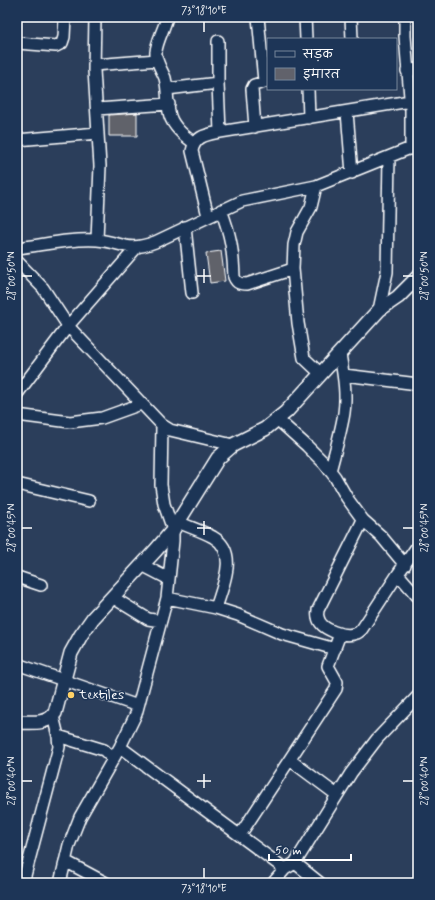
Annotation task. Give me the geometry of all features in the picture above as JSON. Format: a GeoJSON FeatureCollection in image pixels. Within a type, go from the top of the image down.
{"type":"FeatureCollection","features":[{"type":"Feature","properties":{"kind":"street"},"geometry":{"type":"LineString","coordinates":[[17,43],[56,46],[62,43],[64,37],[65,17]]}},
{"type":"Feature","properties":{"kind":"street"},"geometry":{"type":"LineString","coordinates":[[95,17],[94,65],[100,166],[97,240]]}},
{"type":"Feature","properties":{"kind":"street"},"geometry":{"type":"LineString","coordinates":[[167,17],[157,47],[157,60],[167,89],[169,114],[185,136],[194,143]]}},
{"type":"Feature","properties":{"kind":"street"},"geometry":{"type":"LineString","coordinates":[[255,127],[252,89],[254,85],[266,81],[258,17]]}},
{"type":"Feature","properties":{"kind":"street"},"geometry":{"type":"LineString","coordinates":[[304,17],[306,38]]}},
{"type":"Feature","properties":{"kind":"street"},"geometry":{"type":"LineString","coordinates":[[352,17],[352,38]]}},
{"type":"Feature","properties":{"kind":"street"},"geometry":{"type":"LineString","coordinates":[[17,248],[77,240],[97,240],[129,248],[142,247],[242,201],[316,186],[352,173],[414,147],[410,101],[413,70],[405,36],[405,17]]}},
{"type":"Feature","properties":{"kind":"street"},"geometry":{"type":"LineString","coordinates":[[218,41],[220,132]]}},
{"type":"Feature","properties":{"kind":"street"},"geometry":{"type":"LineString","coordinates":[[94,65],[157,60]]}},
{"type":"Feature","properties":{"kind":"street"},"geometry":{"type":"LineString","coordinates":[[167,89],[218,83]]}},
{"type":"Feature","properties":{"kind":"street"},"geometry":{"type":"LineString","coordinates":[[308,90],[309,118]]}},
{"type":"Feature","properties":{"kind":"street"},"geometry":{"type":"LineString","coordinates":[[208,216],[192,151],[194,143],[200,138],[220,132],[410,101]]}},
{"type":"Feature","properties":{"kind":"street"},"geometry":{"type":"LineString","coordinates":[[96,109],[169,104]]}},
{"type":"Feature","properties":{"kind":"street"},"geometry":{"type":"LineString","coordinates":[[347,112],[352,173]]}},
{"type":"Feature","properties":{"kind":"street"},"geometry":{"type":"LineString","coordinates":[[17,140],[98,133]]}},
{"type":"Feature","properties":{"kind":"street"},"geometry":{"type":"LineString","coordinates":[[379,310],[387,272],[389,157]]}},
{"type":"Feature","properties":{"kind":"street"},"geometry":{"type":"LineString","coordinates":[[316,186],[311,207],[297,232],[294,245],[293,269],[298,323],[304,358],[321,374]]}},
{"type":"Feature","properties":{"kind":"street"},"geometry":{"type":"LineString","coordinates":[[221,210],[232,244],[234,277],[236,281],[240,284],[247,284],[293,269]]}},
{"type":"Feature","properties":{"kind":"street"},"geometry":{"type":"LineString","coordinates":[[185,227],[192,293]]}},
{"type":"Feature","properties":{"kind":"street"},"geometry":{"type":"LineString","coordinates":[[17,394],[68,326],[137,247]]}},
{"type":"Feature","properties":{"kind":"street"},"geometry":{"type":"LineString","coordinates":[[17,260],[43,288],[68,326],[162,425],[170,430],[233,445]]}},
{"type":"Feature","properties":{"kind":"street"},"geometry":{"type":"LineString","coordinates":[[17,722],[43,722],[53,716],[75,644],[93,618],[142,565],[175,526],[218,458],[233,445],[266,429],[340,354],[379,310],[398,297],[418,277]]}},
{"type":"Feature","properties":{"kind":"street"},"geometry":{"type":"LineString","coordinates":[[330,471],[337,447],[344,412],[344,375],[340,354]]}},
{"type":"Feature","properties":{"kind":"street"},"geometry":{"type":"LineString","coordinates":[[344,375],[418,384]]}},
{"type":"Feature","properties":{"kind":"street"},"geometry":{"type":"LineString","coordinates":[[17,415],[70,422],[102,418],[141,404]]}},
{"type":"Feature","properties":{"kind":"street"},"geometry":{"type":"LineString","coordinates":[[277,419],[307,446],[330,471],[346,498],[363,520],[381,536],[418,597]]}},
{"type":"Feature","properties":{"kind":"street"},"geometry":{"type":"LineString","coordinates":[[60,883],[69,845],[80,817],[120,747],[136,714],[167,598],[175,526],[162,494],[162,425]]}},
{"type":"Feature","properties":{"kind":"street"},"geometry":{"type":"LineString","coordinates":[[17,484],[89,501]]}},
{"type":"Feature","properties":{"kind":"street"},"geometry":{"type":"LineString","coordinates":[[363,520],[318,610],[318,617],[327,629],[340,634],[357,633],[362,629],[418,545]]}},
{"type":"Feature","properties":{"kind":"street"},"geometry":{"type":"LineString","coordinates":[[175,526],[213,537],[224,547],[227,554],[226,576],[216,608]]}},
{"type":"Feature","properties":{"kind":"street"},"geometry":{"type":"LineString","coordinates":[[142,565],[170,579]]}},
{"type":"Feature","properties":{"kind":"street"},"geometry":{"type":"LineString","coordinates":[[17,577],[41,585]]}},
{"type":"Feature","properties":{"kind":"street"},"geometry":{"type":"LineString","coordinates":[[112,597],[148,619],[161,621]]}},
{"type":"Feature","properties":{"kind":"street"},"geometry":{"type":"LineString","coordinates":[[167,598],[216,608],[238,615],[282,634],[335,649]]}},
{"type":"Feature","properties":{"kind":"street"},"geometry":{"type":"LineString","coordinates":[[240,835],[336,689],[336,682],[328,666],[340,634]]}},
{"type":"Feature","properties":{"kind":"street"},"geometry":{"type":"LineString","coordinates":[[17,664],[138,706]]}},
{"type":"Feature","properties":{"kind":"street"},"geometry":{"type":"LineString","coordinates":[[273,883],[290,866],[351,773],[377,739],[418,696]]}},
{"type":"Feature","properties":{"kind":"street"},"geometry":{"type":"LineString","coordinates":[[23,883],[59,747],[53,716]]}},
{"type":"Feature","properties":{"kind":"street"},"geometry":{"type":"LineString","coordinates":[[58,736],[104,750],[113,759]]}},
{"type":"Feature","properties":{"kind":"street"},"geometry":{"type":"LineString","coordinates":[[120,747],[240,835],[320,883]]}},
{"type":"Feature","properties":{"kind":"street"},"geometry":{"type":"LineString","coordinates":[[290,760],[337,794]]}},
{"type":"Feature","properties":{"kind":"street"},"geometry":{"type":"LineString","coordinates":[[65,861],[106,883]]}},
{"type":"Feature","properties":{"kind":"building"},"geometry":{"type":"Polygon","coordinates":[[[137,113],[137,136],[109,136],[109,115],[137,113]]]}},
{"type":"Feature","properties":{"kind":"building"},"geometry":{"type":"Polygon","coordinates":[[[221,251],[225,281],[210,283],[206,253],[221,251]]]}},
{"type":"Feature","properties":{"kind":"place","name":"textiles"},"geometry":{"type":"Point","coordinates":[71,695]}}]}
